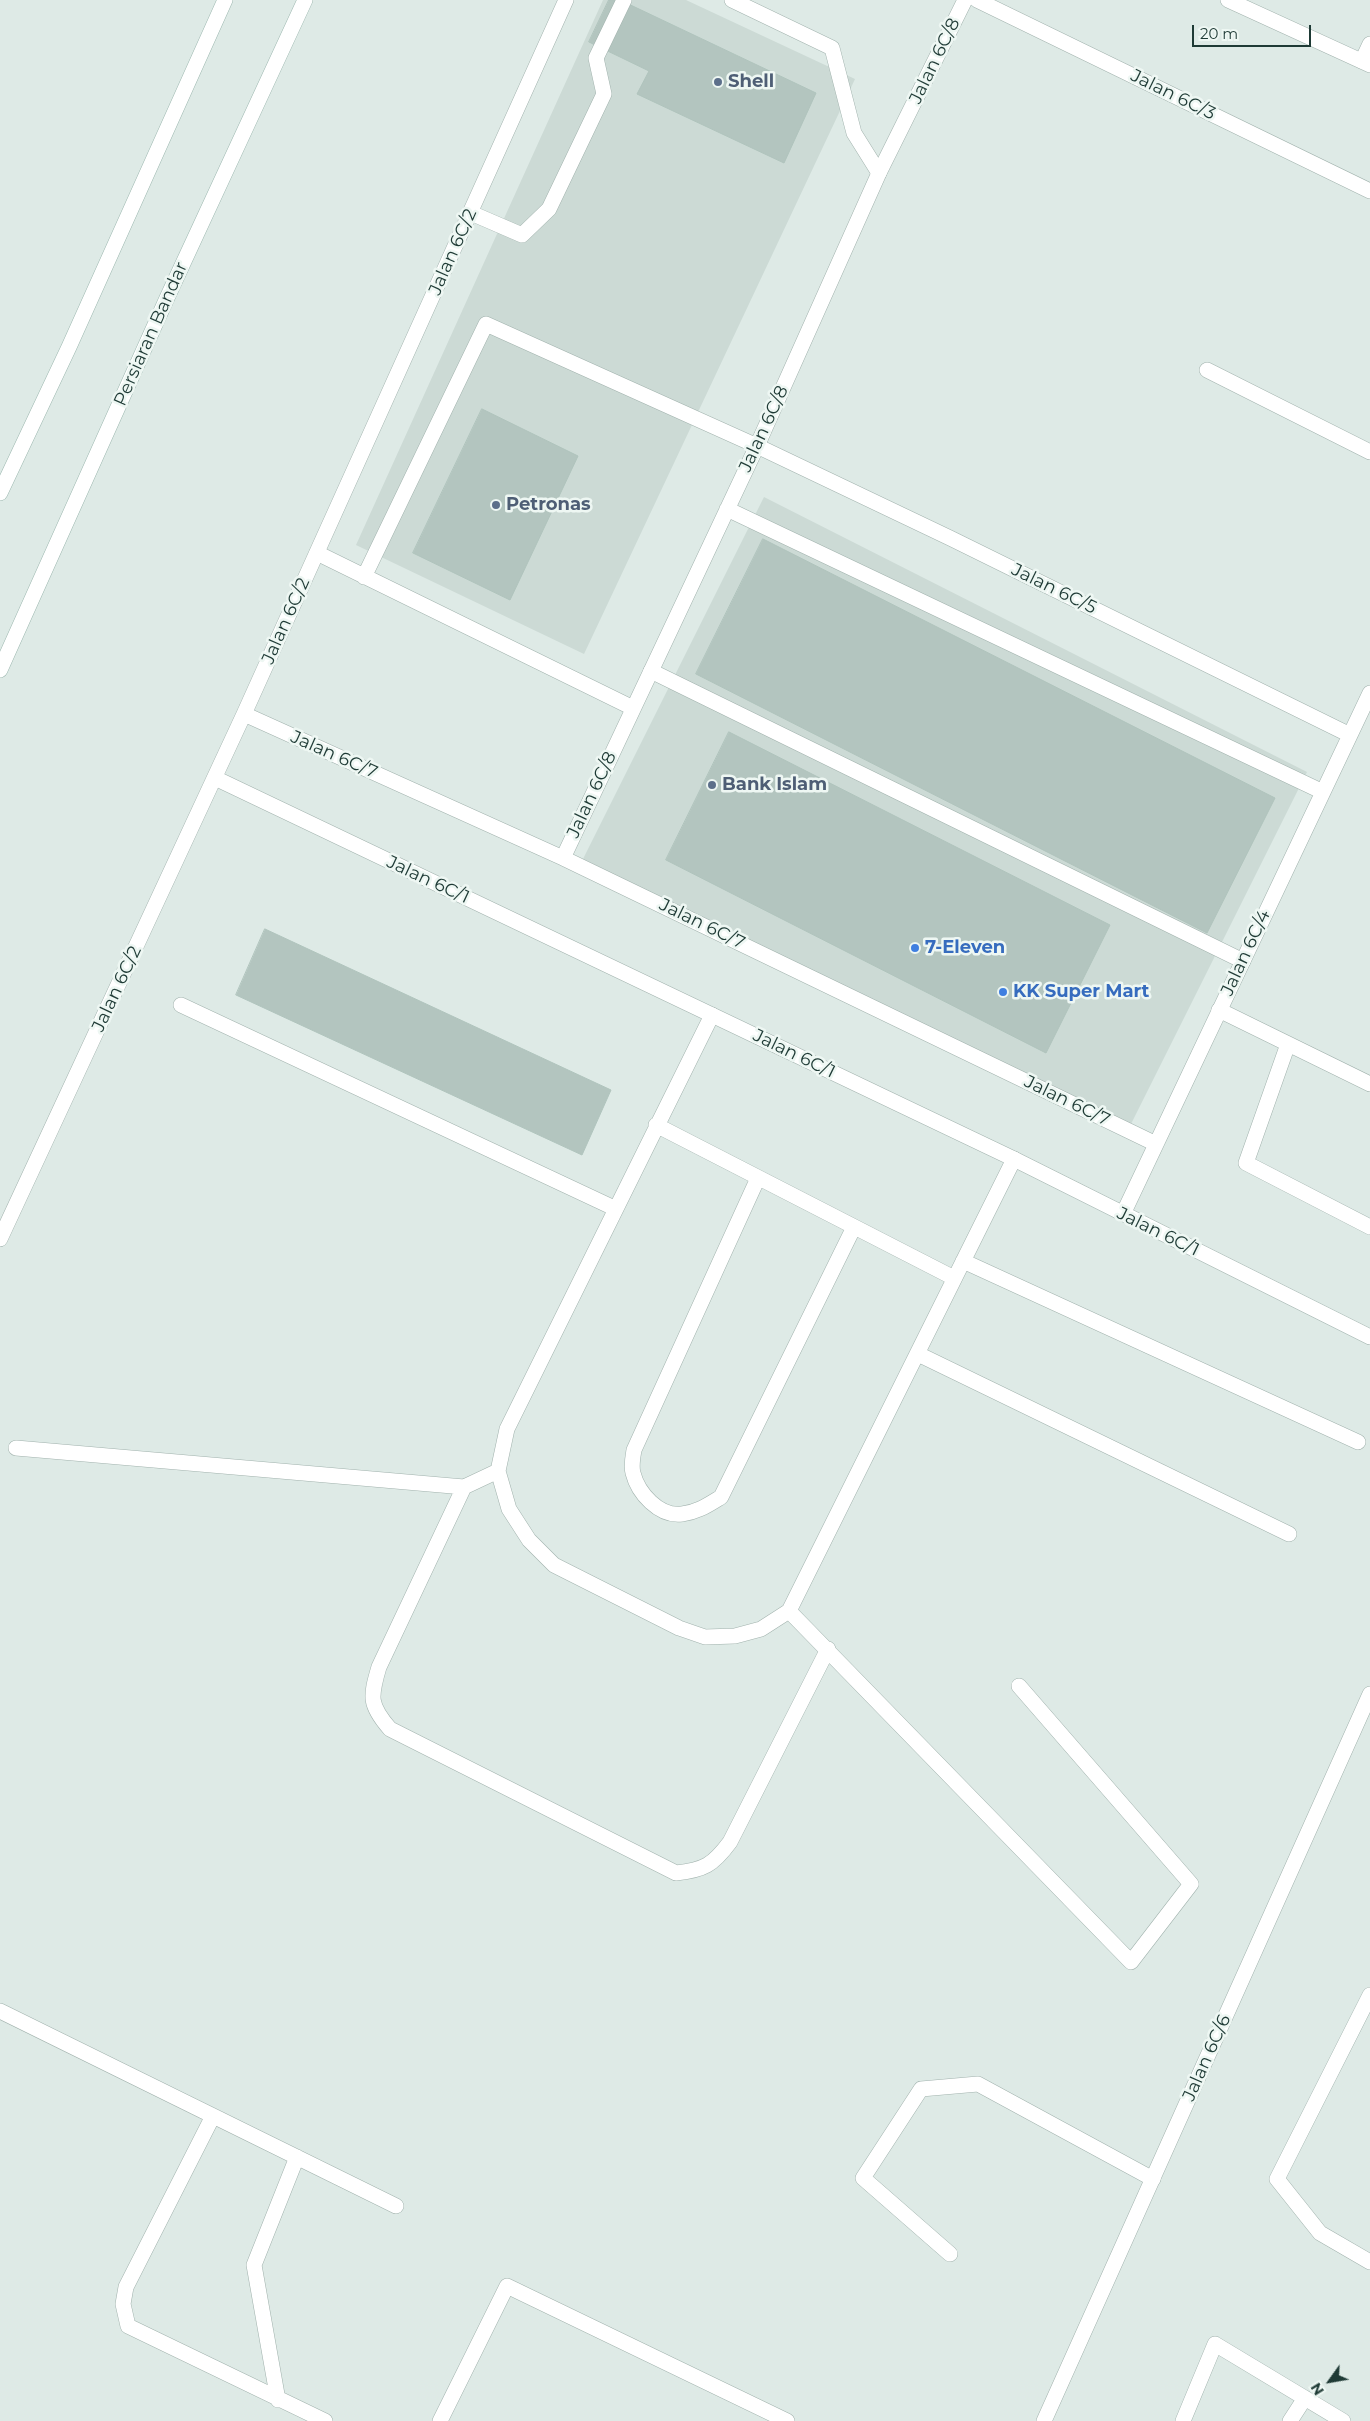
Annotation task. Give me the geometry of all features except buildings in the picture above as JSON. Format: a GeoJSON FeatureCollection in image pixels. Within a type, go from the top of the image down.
{"type":"FeatureCollection","features":[{"type":"Feature","properties":{"kind":"street"},"geometry":{"type":"LineString","coordinates":[[0,493],[225,0]]}},
{"type":"Feature","properties":{"kind":"street","name":"Persiaran Bandar"},"geometry":{"type":"LineString","coordinates":[[0,670],[167,298],[305,0]]}},
{"type":"Feature","properties":{"kind":"street","name":"Jalan 6C/2"},"geometry":{"type":"LineString","coordinates":[[0,1240],[215,778],[566,0]]}},
{"type":"Feature","properties":{"kind":"street"},"geometry":{"type":"LineString","coordinates":[[471,213],[522,235],[550,209],[604,94],[596,58],[624,0]]}},
{"type":"Feature","properties":{"kind":"street"},"geometry":{"type":"LineString","coordinates":[[732,0],[832,48],[854,133],[879,173]]}},
{"type":"Feature","properties":{"kind":"street","name":"Jalan 6C/8"},"geometry":{"type":"LineString","coordinates":[[563,858],[757,446],[879,173],[965,0]]}},
{"type":"Feature","properties":{"kind":"street","name":"Jalan 6C/3"},"geometry":{"type":"LineString","coordinates":[[977,0],[1370,191]]}},
{"type":"Feature","properties":{"kind":"street"},"geometry":{"type":"LineString","coordinates":[[1228,0],[1366,63],[1370,44]]}},
{"type":"Feature","properties":{"kind":"street","name":"Jalan 6C/5"},"geometry":{"type":"LineString","coordinates":[[364,577],[486,324],[757,446],[950,538],[1350,735]]}},
{"type":"Feature","properties":{"kind":"street"},"geometry":{"type":"LineString","coordinates":[[1207,370],[1370,452]]}},
{"type":"Feature","properties":{"kind":"street"},"geometry":{"type":"LineString","coordinates":[[727,509],[1323,792]]}},
{"type":"Feature","properties":{"kind":"street"},"geometry":{"type":"LineString","coordinates":[[317,553],[633,708]]}},
{"type":"Feature","properties":{"kind":"street"},"geometry":{"type":"LineString","coordinates":[[651,671],[1243,961]]}},
{"type":"Feature","properties":{"kind":"street","name":"Jalan 6C/4"},"geometry":{"type":"LineString","coordinates":[[1122,1214],[1370,693]]}},
{"type":"Feature","properties":{"kind":"street","name":"Jalan 6C/7"},"geometry":{"type":"LineString","coordinates":[[244,714],[563,858],[1156,1144]]}},
{"type":"Feature","properties":{"kind":"street","name":"Jalan 6C/1"},"geometry":{"type":"LineString","coordinates":[[215,778],[1014,1159],[1370,1337]]}},
{"type":"Feature","properties":{"kind":"street"},"geometry":{"type":"LineString","coordinates":[[181,1005],[614,1208]]}},
{"type":"Feature","properties":{"kind":"street"},"geometry":{"type":"LineString","coordinates":[[1219,1010],[1370,1084]]}},
{"type":"Feature","properties":{"kind":"street"},"geometry":{"type":"LineString","coordinates":[[712,1015],[614,1208],[507,1429],[498,1471],[509,1509],[529,1540],[554,1565],[679,1628],[705,1636],[735,1636],[762,1629],[790,1611],[1014,1159]]}},
{"type":"Feature","properties":{"kind":"street"},"geometry":{"type":"LineString","coordinates":[[1288,1044],[1246,1163],[1370,1227]]}},
{"type":"Feature","properties":{"kind":"street"},"geometry":{"type":"LineString","coordinates":[[656,1126],[954,1278]]}},
{"type":"Feature","properties":{"kind":"street"},"geometry":{"type":"LineString","coordinates":[[758,1178],[634,1450],[632,1471],[641,1492],[659,1509],[680,1515],[702,1509],[721,1497],[854,1227]]}},
{"type":"Feature","properties":{"kind":"street"},"geometry":{"type":"LineString","coordinates":[[964,1261],[1358,1442]]}},
{"type":"Feature","properties":{"kind":"street"},"geometry":{"type":"LineString","coordinates":[[918,1354],[1289,1534]]}},
{"type":"Feature","properties":{"kind":"street"},"geometry":{"type":"LineString","coordinates":[[16,1448],[464,1487],[498,1471]]}},
{"type":"Feature","properties":{"kind":"street"},"geometry":{"type":"LineString","coordinates":[[464,1487],[379,1667],[372,1690],[376,1712],[390,1729],[676,1873],[699,1870],[717,1859],[730,1842],[828,1649]]}},
{"type":"Feature","properties":{"kind":"street"},"geometry":{"type":"LineString","coordinates":[[790,1611],[1131,1962],[1191,1884],[1019,1686]]}},
{"type":"Feature","properties":{"kind":"street","name":"Jalan 6C/6"},"geometry":{"type":"LineString","coordinates":[[1044,2421],[1370,1694]]}},
{"type":"Feature","properties":{"kind":"street"},"geometry":{"type":"LineString","coordinates":[[1370,1995],[1277,2178],[1320,2233],[1370,2262]]}},
{"type":"Feature","properties":{"kind":"street"},"geometry":{"type":"LineString","coordinates":[[0,2011],[396,2206]]}},
{"type":"Feature","properties":{"kind":"street"},"geometry":{"type":"LineString","coordinates":[[950,2254],[863,2178],[921,2089],[978,2084],[1153,2179]]}},
{"type":"Feature","properties":{"kind":"street"},"geometry":{"type":"LineString","coordinates":[[213,2116],[126,2287],[123,2304],[128,2326],[325,2421]]}},
{"type":"Feature","properties":{"kind":"street"},"geometry":{"type":"LineString","coordinates":[[278,2400],[254,2265],[297,2157]]}},
{"type":"Feature","properties":{"kind":"street"},"geometry":{"type":"LineString","coordinates":[[440,2421],[507,2286],[787,2421]]}},
{"type":"Feature","properties":{"kind":"street"},"geometry":{"type":"LineString","coordinates":[[1184,2421],[1215,2344],[1344,2421]]}},
{"type":"Feature","properties":{"kind":"street"},"geometry":{"type":"LineString","coordinates":[[1290,2421],[1304,2398]]}},
{"type":"Feature","properties":{"kind":"shaded area"},"geometry":{"type":"Polygon","coordinates":[[[603,0],[686,0],[855,79],[584,654],[356,545],[603,0]]]}},
{"type":"Feature","properties":{"kind":"shaded area"},"geometry":{"type":"Polygon","coordinates":[[[764,497],[1307,772],[1126,1134],[583,859],[764,497]]]}},
{"type":"Feature","properties":{"kind":"place","name":"Shell"},"geometry":{"type":"Point","coordinates":[718,82]}},
{"type":"Feature","properties":{"kind":"place","name":"Petronas"},"geometry":{"type":"Point","coordinates":[496,505]}},
{"type":"Feature","properties":{"kind":"place","name":"Bank Islam"},"geometry":{"type":"Point","coordinates":[712,785]}},
{"type":"Feature","properties":{"kind":"place","name":"7-Eleven"},"geometry":{"type":"Point","coordinates":[915,948]}},
{"type":"Feature","properties":{"kind":"place","name":"KK Super Mart"},"geometry":{"type":"Point","coordinates":[1003,992]}}]}
